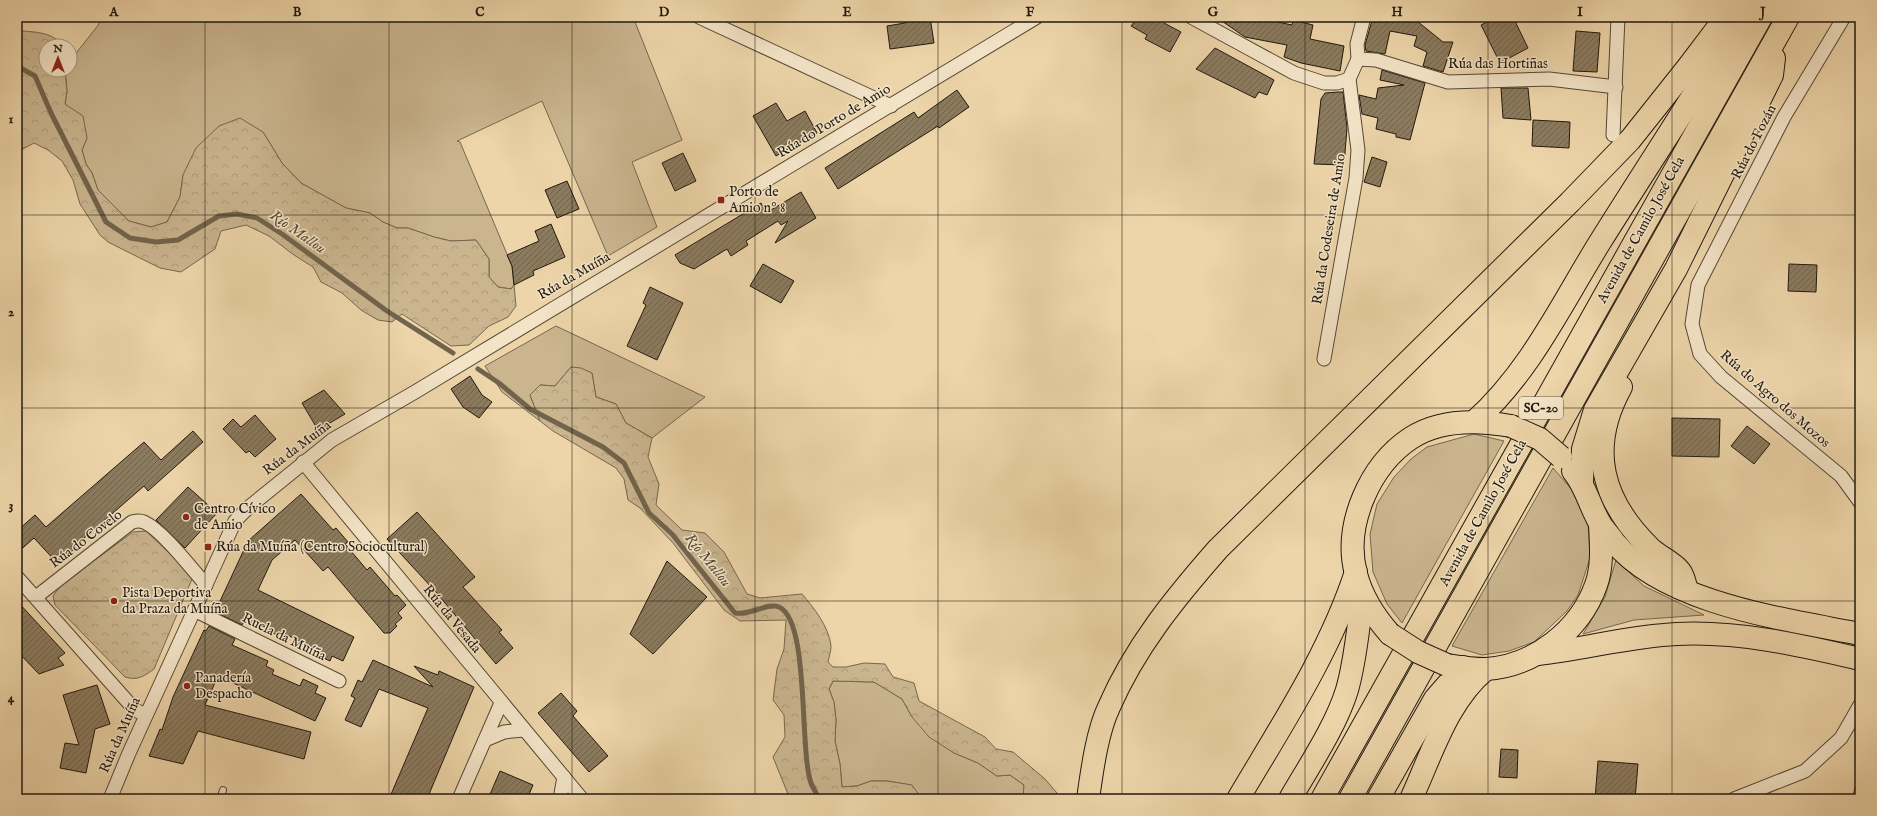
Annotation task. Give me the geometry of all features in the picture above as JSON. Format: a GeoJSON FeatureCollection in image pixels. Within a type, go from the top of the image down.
{"type":"FeatureCollection","features":[{"type":"Feature","properties":{"kind":"highway"},"geometry":{"type":"LineString","coordinates":[[1088,799],[1092,766],[1108,708],[1138,651],[1173,600],[1218,549],[1570,202],[1630,140],[1726,17]]}},
{"type":"Feature","properties":{"kind":"highway"},"geometry":{"type":"LineString","coordinates":[[1474,422],[1488,409],[1523,369],[1742,17]]}},
{"type":"Feature","properties":{"kind":"highway","name":"Avenida de Camilo José Cela"},"geometry":{"type":"LineString","coordinates":[[1322,799],[1761,17]]}},
{"type":"Feature","properties":{"kind":"highway","name":"Avenida de Camilo José Cela"},"geometry":{"type":"LineString","coordinates":[[1350,799],[1788,17]]}},
{"type":"Feature","properties":{"kind":"highway"},"geometry":{"type":"LineString","coordinates":[[1582,482],[1583,449],[1595,410],[1676,269],[1772,74],[1776,39]]}},
{"type":"Feature","properties":{"kind":"highway"},"geometry":{"type":"LineString","coordinates":[[1676,269],[1656,319],[1616,395],[1602,443],[1602,459],[1611,492],[1621,513],[1636,534],[1654,552],[1681,572],[1687,590]]}},
{"type":"Feature","properties":{"kind":"highway"},"geometry":{"type":"LineString","coordinates":[[1600,524],[1602,552],[1597,584],[1581,614],[1562,636],[1538,654],[1523,660],[1486,669],[1455,666],[1418,652],[1390,634],[1377,619],[1363,594],[1356,572],[1354,549],[1355,523],[1364,496],[1375,472],[1392,453],[1412,438],[1435,427],[1474,422],[1511,426],[1540,439],[1561,457],[1582,482],[1600,524],[1615,543],[1646,570],[1719,604],[1860,634]]}},
{"type":"Feature","properties":{"kind":"highway"},"geometry":{"type":"LineString","coordinates":[[1238,799],[1326,647],[1345,606],[1356,572]]}},
{"type":"Feature","properties":{"kind":"highway"},"geometry":{"type":"LineString","coordinates":[[1290,799],[1338,712],[1346,691],[1352,670],[1363,594]]}},
{"type":"Feature","properties":{"kind":"highway"},"geometry":{"type":"LineString","coordinates":[[1538,654],[1565,651],[1638,637],[1709,633],[1799,645],[1857,658]]}},
{"type":"Feature","properties":{"kind":"highway"},"geometry":{"type":"LineString","coordinates":[[1378,799],[1455,666]]}},
{"type":"Feature","properties":{"kind":"highway"},"geometry":{"type":"LineString","coordinates":[[1411,799],[1450,712],[1463,691],[1486,669]]}},
{"type":"Feature","properties":{"kind":"street"},"geometry":{"type":"LineString","coordinates":[[699,17],[890,106]]}},
{"type":"Feature","properties":{"kind":"street","name":"Rúa do Porto de Amio"},"geometry":{"type":"LineString","coordinates":[[647,252],[1037,17]]}},
{"type":"Feature","properties":{"kind":"street"},"geometry":{"type":"LineString","coordinates":[[1192,17],[1294,73],[1324,83],[1337,83],[1349,79],[1358,59],[1357,44],[1364,17]]}},
{"type":"Feature","properties":{"kind":"street"},"geometry":{"type":"LineString","coordinates":[[1613,135],[1618,17]]}},
{"type":"Feature","properties":{"kind":"street","name":"Rúa do Fozán"},"geometry":{"type":"LineString","coordinates":[[1698,285],[1784,117],[1844,17]]}},
{"type":"Feature","properties":{"kind":"street","name":"Rúa das Hortiñas"},"geometry":{"type":"LineString","coordinates":[[1358,59],[1376,60],[1448,82],[1549,79],[1616,87]]}},
{"type":"Feature","properties":{"kind":"street","name":"Rúa da Codeseira de Amio"},"geometry":{"type":"LineString","coordinates":[[1324,359],[1356,178],[1358,150],[1349,79]]}},
{"type":"Feature","properties":{"kind":"street","name":"Rúa da Muíña"},"geometry":{"type":"LineString","coordinates":[[110,799],[146,715],[236,521],[249,507],[332,440],[415,392],[647,252]]}},
{"type":"Feature","properties":{"kind":"street","name":"Rúa do Agro dos Mozos"},"geometry":{"type":"LineString","coordinates":[[1698,285],[1692,324],[1700,354],[1721,377],[1841,476],[1860,502]]}},
{"type":"Feature","properties":{"kind":"street","name":"Rúa da Vesada"},"geometry":{"type":"LineString","coordinates":[[303,462],[523,730],[582,799]]}},
{"type":"Feature","properties":{"kind":"street","name":"Rúa do Covelo"},"geometry":{"type":"LineString","coordinates":[[36,597],[132,522],[138,520],[145,522],[163,537],[206,585]]}},
{"type":"Feature","properties":{"kind":"street"},"geometry":{"type":"LineString","coordinates":[[17,577],[135,710],[146,715]]}},
{"type":"Feature","properties":{"kind":"street","name":"Ruela da Muíña"},"geometry":{"type":"LineString","coordinates":[[194,610],[339,681]]}},
{"type":"Feature","properties":{"kind":"street"},"geometry":{"type":"LineString","coordinates":[[459,799],[501,703]]}},
{"type":"Feature","properties":{"kind":"street"},"geometry":{"type":"LineString","coordinates":[[1734,799],[1806,771],[1841,738],[1860,705]]}},
{"type":"Feature","properties":{"kind":"street"},"geometry":{"type":"LineString","coordinates":[[486,740],[504,732],[523,730]]}},
{"type":"Feature","properties":{"kind":"street"},"geometry":{"type":"LineString","coordinates":[[560,799],[564,777]]}},
{"type":"Feature","properties":{"kind":"lane"},"geometry":{"type":"LineString","coordinates":[[220,799],[223,790]]}},
{"type":"Feature","properties":{"kind":"green space"},"geometry":{"type":"Polygon","coordinates":[[[100,17],[633,17],[682,140],[632,162],[657,227],[608,256],[542,101],[457,141],[460,142],[512,266],[514,285],[511,289],[498,287],[489,277],[489,259],[476,240],[451,241],[408,228],[397,228],[383,222],[370,213],[346,208],[301,183],[282,163],[263,132],[183,175],[180,197],[167,222],[151,227],[129,221],[98,190],[92,173],[86,164],[82,150],[87,138],[65,104],[67,91],[66,78],[78,78],[78,51],[99,24],[100,17]]]}},
{"type":"Feature","properties":{"kind":"green space"},"geometry":{"type":"Polygon","coordinates":[[[23,31],[39,33],[55,38],[38,38],[38,78],[66,78],[67,91],[65,104],[83,116],[87,138],[82,150],[86,164],[92,173],[98,190],[129,221],[151,227],[167,222],[180,197],[183,175],[196,148],[219,126],[240,118],[263,132],[282,163],[301,183],[346,208],[370,213],[383,222],[397,228],[408,228],[451,241],[476,240],[489,259],[489,277],[498,287],[511,289],[514,285],[516,306],[508,317],[489,326],[469,345],[451,346],[402,314],[392,322],[378,320],[361,310],[342,293],[321,282],[313,267],[269,236],[246,225],[221,231],[215,249],[181,272],[160,268],[108,242],[100,235],[80,204],[73,180],[62,161],[48,150],[34,143],[17,152],[17,32],[23,31]]]}},
{"type":"Feature","properties":{"kind":"green space"},"geometry":{"type":"Polygon","coordinates":[[[556,326],[705,397],[652,438],[626,423],[616,404],[596,397],[592,373],[571,367],[555,386],[540,385],[530,395],[540,421],[502,392],[485,366],[556,326]]]}},
{"type":"Feature","properties":{"kind":"green space"},"geometry":{"type":"Polygon","coordinates":[[[571,367],[581,368],[592,373],[596,397],[616,404],[626,423],[652,438],[648,457],[659,484],[656,505],[682,530],[705,533],[724,552],[747,594],[760,598],[802,594],[816,612],[830,639],[831,646],[828,662],[833,667],[846,667],[864,663],[885,664],[893,677],[914,683],[919,701],[985,737],[996,749],[1013,752],[1045,779],[1057,793],[1056,799],[1023,799],[1024,785],[1010,775],[997,776],[978,763],[954,753],[929,737],[912,717],[902,699],[874,682],[833,681],[829,689],[834,702],[836,720],[835,741],[840,764],[842,787],[857,786],[871,781],[887,781],[912,785],[922,799],[790,799],[773,757],[785,737],[784,715],[773,700],[777,669],[784,649],[786,620],[740,621],[724,610],[673,543],[640,508],[628,500],[624,479],[616,468],[553,431],[540,421],[530,395],[540,385],[555,386],[571,367]]]}},
{"type":"Feature","properties":{"kind":"green space"},"geometry":{"type":"Polygon","coordinates":[[[1474,434],[1504,441],[1402,623],[1387,604],[1373,572],[1370,534],[1377,504],[1394,477],[1411,459],[1427,447],[1474,434]]]}},
{"type":"Feature","properties":{"kind":"green space"},"geometry":{"type":"Polygon","coordinates":[[[1553,468],[1574,492],[1588,523],[1590,558],[1578,595],[1567,611],[1534,642],[1509,651],[1482,655],[1452,646],[1553,468]]]}},
{"type":"Feature","properties":{"kind":"green space"},"geometry":{"type":"Polygon","coordinates":[[[146,531],[188,571],[192,579],[154,669],[141,677],[130,678],[125,677],[55,605],[53,596],[61,585],[133,532],[146,531]]]}},
{"type":"Feature","properties":{"kind":"green space"},"geometry":{"type":"Polygon","coordinates":[[[1616,560],[1644,586],[1704,615],[1634,620],[1583,634],[1605,597],[1616,560]]]}},
{"type":"Feature","properties":{"kind":"green space"},"geometry":{"type":"Polygon","coordinates":[[[833,681],[874,682],[902,699],[912,717],[954,753],[978,763],[997,776],[1010,775],[1024,785],[1024,798],[922,799],[911,785],[887,781],[871,781],[857,786],[842,787],[840,764],[835,741],[836,720],[834,702],[829,689],[833,681]]]}},
{"type":"Feature","properties":{"kind":"building"},"geometry":{"type":"Polygon","coordinates":[[[904,17],[930,17],[934,43],[890,49],[887,26],[905,23],[904,17]]]}},
{"type":"Feature","properties":{"kind":"building"},"geometry":{"type":"Polygon","coordinates":[[[1138,17],[1166,17],[1164,23],[1181,32],[1170,52],[1145,39],[1147,35],[1131,26],[1138,17]]]}},
{"type":"Feature","properties":{"kind":"building"},"geometry":{"type":"Polygon","coordinates":[[[1216,17],[1254,17],[1292,25],[1293,20],[1313,25],[1310,39],[1344,46],[1340,71],[1301,63],[1284,57],[1287,45],[1245,37],[1216,17]]]}},
{"type":"Feature","properties":{"kind":"building"},"geometry":{"type":"Polygon","coordinates":[[[1373,17],[1412,17],[1443,42],[1453,42],[1443,72],[1423,66],[1427,52],[1414,46],[1417,36],[1390,31],[1385,54],[1366,51],[1365,45],[1373,17]]]}},
{"type":"Feature","properties":{"kind":"building"},"geometry":{"type":"Polygon","coordinates":[[[1498,17],[1513,17],[1528,48],[1500,63],[1481,25],[1498,17]]]}},
{"type":"Feature","properties":{"kind":"building"},"geometry":{"type":"Polygon","coordinates":[[[1576,31],[1600,33],[1597,72],[1573,71],[1576,31]]]}},
{"type":"Feature","properties":{"kind":"building"},"geometry":{"type":"Polygon","coordinates":[[[1215,48],[1274,80],[1267,95],[1259,92],[1255,98],[1196,69],[1215,48]]]}},
{"type":"Feature","properties":{"kind":"building"},"geometry":{"type":"Polygon","coordinates":[[[1382,70],[1425,83],[1410,140],[1396,137],[1396,134],[1376,129],[1378,118],[1362,114],[1359,95],[1376,99],[1378,88],[1404,85],[1380,80],[1382,70]]]}},
{"type":"Feature","properties":{"kind":"building"},"geometry":{"type":"Polygon","coordinates":[[[1501,88],[1528,88],[1531,120],[1503,118],[1501,88]]]}},
{"type":"Feature","properties":{"kind":"building"},"geometry":{"type":"Polygon","coordinates":[[[957,90],[969,107],[939,128],[938,126],[838,189],[825,168],[914,112],[918,118],[957,90]]]}},
{"type":"Feature","properties":{"kind":"building"},"geometry":{"type":"Polygon","coordinates":[[[1343,92],[1347,128],[1344,165],[1314,164],[1321,99],[1325,93],[1343,92]]]}},
{"type":"Feature","properties":{"kind":"building"},"geometry":{"type":"Polygon","coordinates":[[[776,103],[787,121],[805,111],[817,133],[776,156],[753,116],[776,103]]]}},
{"type":"Feature","properties":{"kind":"building"},"geometry":{"type":"Polygon","coordinates":[[[1533,120],[1570,122],[1569,148],[1532,146],[1533,120]]]}},
{"type":"Feature","properties":{"kind":"building"},"geometry":{"type":"Polygon","coordinates":[[[683,153],[696,181],[675,191],[662,163],[683,153]]]}},
{"type":"Feature","properties":{"kind":"building"},"geometry":{"type":"Polygon","coordinates":[[[1372,157],[1387,162],[1380,187],[1364,182],[1372,157]]]}},
{"type":"Feature","properties":{"kind":"building"},"geometry":{"type":"Polygon","coordinates":[[[567,181],[579,209],[557,218],[545,190],[567,181]]]}},
{"type":"Feature","properties":{"kind":"building"},"geometry":{"type":"Polygon","coordinates":[[[801,192],[816,218],[775,243],[788,221],[781,225],[778,221],[746,241],[748,245],[731,256],[727,249],[694,269],[680,263],[675,255],[761,203],[766,213],[801,192]]]}},
{"type":"Feature","properties":{"kind":"building"},"geometry":{"type":"Polygon","coordinates":[[[551,224],[565,257],[533,271],[534,275],[514,285],[512,266],[507,255],[539,241],[535,231],[551,224]]]}},
{"type":"Feature","properties":{"kind":"building"},"geometry":{"type":"Polygon","coordinates":[[[763,264],[794,281],[781,303],[750,286],[763,264]]]}},
{"type":"Feature","properties":{"kind":"building"},"geometry":{"type":"Polygon","coordinates":[[[1789,264],[1817,265],[1816,292],[1788,291],[1789,264]]]}},
{"type":"Feature","properties":{"kind":"building"},"geometry":{"type":"Polygon","coordinates":[[[650,287],[683,303],[657,360],[627,346],[646,305],[643,303],[650,287]]]}},
{"type":"Feature","properties":{"kind":"building"},"geometry":{"type":"Polygon","coordinates":[[[470,376],[482,395],[492,402],[479,418],[463,407],[451,389],[470,376]]]}},
{"type":"Feature","properties":{"kind":"building"},"geometry":{"type":"Polygon","coordinates":[[[324,390],[345,414],[318,430],[302,403],[324,390]]]}},
{"type":"Feature","properties":{"kind":"building"},"geometry":{"type":"Polygon","coordinates":[[[255,415],[276,439],[255,457],[249,451],[246,453],[223,429],[233,419],[241,427],[255,415]]]}},
{"type":"Feature","properties":{"kind":"building"},"geometry":{"type":"Polygon","coordinates":[[[1672,418],[1720,419],[1719,457],[1672,456],[1672,418]]]}},
{"type":"Feature","properties":{"kind":"building"},"geometry":{"type":"Polygon","coordinates":[[[1747,426],[1770,444],[1754,464],[1731,446],[1747,426]]]}},
{"type":"Feature","properties":{"kind":"building"},"geometry":{"type":"Polygon","coordinates":[[[193,431],[203,442],[148,491],[144,486],[82,540],[83,541],[58,564],[34,538],[17,553],[17,531],[35,515],[46,527],[144,442],[161,460],[193,431]]]}},
{"type":"Feature","properties":{"kind":"building","name":"Centro Cívico de Amio"},"geometry":{"type":"Polygon","coordinates":[[[188,487],[217,513],[185,548],[156,520],[188,487]]]}},
{"type":"Feature","properties":{"kind":"building"},"geometry":{"type":"Polygon","coordinates":[[[301,494],[333,530],[336,528],[348,542],[345,544],[367,570],[370,567],[395,596],[397,595],[406,605],[398,613],[402,618],[395,624],[397,626],[390,633],[384,633],[328,567],[323,571],[295,540],[272,560],[258,590],[354,637],[343,661],[332,656],[330,661],[314,654],[317,649],[281,632],[280,634],[274,634],[245,620],[242,625],[215,612],[248,541],[301,494]]]}},
{"type":"Feature","properties":{"kind":"building"},"geometry":{"type":"Polygon","coordinates":[[[417,512],[475,577],[463,587],[502,630],[499,632],[513,648],[496,664],[435,591],[387,539],[417,512]]]}},
{"type":"Feature","properties":{"kind":"building"},"geometry":{"type":"Polygon","coordinates":[[[667,561],[707,597],[653,654],[630,634],[667,561]]]}},
{"type":"Feature","properties":{"kind":"building"},"geometry":{"type":"Polygon","coordinates":[[[17,601],[65,653],[58,658],[64,665],[39,674],[17,651],[17,601]]]}},
{"type":"Feature","properties":{"kind":"building"},"geometry":{"type":"Polygon","coordinates":[[[209,626],[235,639],[232,645],[268,661],[266,666],[274,670],[272,674],[300,686],[303,679],[318,686],[315,693],[326,698],[315,721],[218,676],[205,705],[311,732],[304,759],[198,731],[183,764],[149,756],[160,729],[162,730],[173,697],[204,630],[206,631],[209,626]]]}},
{"type":"Feature","properties":{"kind":"building"},"geometry":{"type":"Polygon","coordinates":[[[373,660],[433,687],[414,666],[438,675],[439,671],[474,687],[427,799],[389,799],[428,708],[379,689],[361,727],[345,720],[355,698],[351,696],[358,680],[362,682],[373,660]]]}},
{"type":"Feature","properties":{"kind":"building"},"geometry":{"type":"Polygon","coordinates":[[[97,685],[110,724],[95,729],[86,773],[60,768],[65,743],[79,745],[63,695],[97,685]]]}},
{"type":"Feature","properties":{"kind":"building"},"geometry":{"type":"Polygon","coordinates":[[[561,693],[577,711],[573,716],[608,756],[589,772],[538,713],[561,693]]]}},
{"type":"Feature","properties":{"kind":"building"},"geometry":{"type":"Polygon","coordinates":[[[1501,749],[1518,750],[1517,778],[1499,777],[1501,749]]]}},
{"type":"Feature","properties":{"kind":"building"},"geometry":{"type":"Polygon","coordinates":[[[1598,761],[1638,764],[1635,799],[1595,799],[1598,761]]]}},
{"type":"Feature","properties":{"kind":"building"},"geometry":{"type":"Polygon","coordinates":[[[500,771],[533,785],[527,799],[488,799],[500,771]]]}},
{"type":"Feature","properties":{"kind":"waterway","name":"Río Mallou"},"geometry":{"type":"LineString","coordinates":[[17,66],[35,76],[51,113],[106,222],[130,238],[156,242],[178,240],[219,216],[237,214],[257,218],[282,234],[387,311],[453,353]]}},
{"type":"Feature","properties":{"kind":"waterway","name":"Río Mallou"},"geometry":{"type":"LineString","coordinates":[[478,369],[499,383],[530,409],[603,447],[624,463],[649,513],[672,534],[735,613],[746,613],[764,607],[775,606],[779,607],[789,617],[800,660],[807,766],[811,783],[819,799]]}},
{"type":"Feature","properties":{"kind":"railway"},"geometry":{"type":"LineString","coordinates":[[1854,799],[1860,775]]}},
{"type":"Feature","properties":{"kind":"place","name":"Porto de Amio nº 8"},"geometry":{"type":"Point","coordinates":[721,200]}},
{"type":"Feature","properties":{"kind":"place","name":"Centro Cívico de Amio"},"geometry":{"type":"Point","coordinates":[186,517]}},
{"type":"Feature","properties":{"kind":"place","name":"Rúa da Muíña (Centro Sociocultural)"},"geometry":{"type":"Point","coordinates":[208,547]}},
{"type":"Feature","properties":{"kind":"place","name":"Pista Deportiva da Praza da Muíña"},"geometry":{"type":"Point","coordinates":[114,601]}},
{"type":"Feature","properties":{"kind":"place","name":"Panadería Despacho"},"geometry":{"type":"Point","coordinates":[187,686]}}]}
